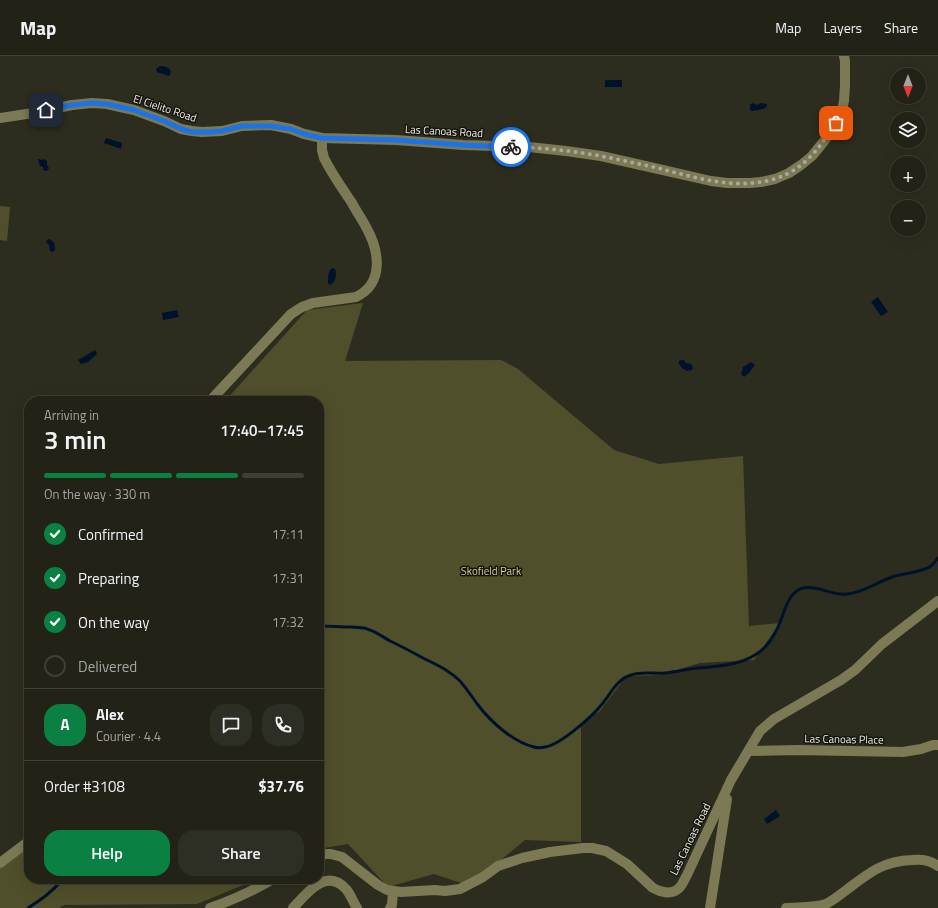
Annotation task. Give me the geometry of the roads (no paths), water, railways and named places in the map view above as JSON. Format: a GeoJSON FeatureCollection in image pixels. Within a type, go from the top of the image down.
{"type":"FeatureCollection","features":[{"type":"Feature","properties":{"kind":"street","name":"Las Canoas Road"},"geometry":{"type":"LineString","coordinates":[[322,138],[396,140],[463,145],[529,147],[601,156],[711,181],[734,183],[761,182],[782,176],[801,165],[812,156],[836,123],[841,114],[844,101],[844,56]]}},
{"type":"Feature","properties":{"kind":"street","name":"El Cielito Road"},"geometry":{"type":"LineString","coordinates":[[0,118],[72,105],[100,103],[134,110],[192,132],[222,131],[242,126],[271,126],[291,129],[322,138]]}},
{"type":"Feature","properties":{"kind":"street"},"geometry":{"type":"LineString","coordinates":[[215,396],[291,314],[302,307],[313,303],[356,297],[369,288],[376,275],[377,264],[373,243],[367,228],[324,158],[322,138]]}},
{"type":"Feature","properties":{"kind":"street","name":"Las Canoas Road"},"geometry":{"type":"LineString","coordinates":[[324,854],[342,857],[378,885],[387,890],[409,892],[460,889],[483,877],[498,866],[522,858],[550,852],[592,848],[606,851],[628,864],[653,888],[662,892],[672,892],[677,890],[687,875],[728,787],[760,731],[774,719],[841,680],[855,670],[882,644],[938,601]]}},
{"type":"Feature","properties":{"kind":"street","name":"Las Canoas Place"},"geometry":{"type":"LineString","coordinates":[[749,751],[798,750],[903,752],[938,745]]}},
{"type":"Feature","properties":{"kind":"street"},"geometry":{"type":"LineString","coordinates":[[710,908],[728,787]]}},
{"type":"Feature","properties":{"kind":"street"},"geometry":{"type":"LineString","coordinates":[[0,863],[24,846]]}},
{"type":"Feature","properties":{"kind":"street"},"geometry":{"type":"LineString","coordinates":[[786,908],[815,907],[825,904],[834,900],[868,873],[892,863],[903,860],[917,859],[927,860],[938,866]]}},
{"type":"Feature","properties":{"kind":"street"},"geometry":{"type":"LineString","coordinates":[[324,882],[334,881],[341,884],[357,908]]}},
{"type":"Feature","properties":{"kind":"street"},"geometry":{"type":"LineString","coordinates":[[210,908],[248,893],[264,884]]}},
{"type":"Feature","properties":{"kind":"street"},"geometry":{"type":"LineString","coordinates":[[293,908],[318,884]]}},
{"type":"Feature","properties":{"kind":"street"},"geometry":{"type":"LineString","coordinates":[[390,908],[392,905],[393,891]]}},
{"type":"Feature","properties":{"kind":"water"},"geometry":{"type":"Polygon","coordinates":[[[160,66],[169,69],[171,71],[170,75],[168,76],[157,72],[156,69],[160,66]]]}},
{"type":"Feature","properties":{"kind":"water"},"geometry":{"type":"Polygon","coordinates":[[[605,80],[622,80],[622,87],[605,87],[605,80]]]}},
{"type":"Feature","properties":{"kind":"water"},"geometry":{"type":"Polygon","coordinates":[[[752,103],[757,105],[761,103],[767,104],[767,106],[764,109],[752,111],[750,110],[750,105],[752,103]]]}},
{"type":"Feature","properties":{"kind":"water"},"geometry":{"type":"Polygon","coordinates":[[[106,138],[122,143],[121,149],[104,143],[106,138]]]}},
{"type":"Feature","properties":{"kind":"water"},"geometry":{"type":"Polygon","coordinates":[[[38,159],[44,159],[47,161],[49,168],[48,170],[43,170],[43,167],[40,166],[38,159]]]}},
{"type":"Feature","properties":{"kind":"water"},"geometry":{"type":"Polygon","coordinates":[[[49,239],[54,242],[55,246],[54,251],[52,252],[50,251],[49,245],[46,242],[49,239]]]}},
{"type":"Feature","properties":{"kind":"water"},"geometry":{"type":"Polygon","coordinates":[[[332,268],[335,269],[336,275],[334,282],[330,285],[328,283],[328,277],[332,268]]]}},
{"type":"Feature","properties":{"kind":"water"},"geometry":{"type":"Polygon","coordinates":[[[878,297],[888,312],[881,316],[871,302],[878,297]]]}},
{"type":"Feature","properties":{"kind":"water"},"geometry":{"type":"Polygon","coordinates":[[[177,310],[179,317],[163,320],[162,313],[177,310]]]}},
{"type":"Feature","properties":{"kind":"water"},"geometry":{"type":"Polygon","coordinates":[[[95,350],[97,354],[88,362],[81,364],[78,360],[95,350]]]}},
{"type":"Feature","properties":{"kind":"water"},"geometry":{"type":"Polygon","coordinates":[[[681,360],[691,364],[693,367],[692,370],[687,371],[682,368],[679,364],[679,361],[681,360]]]}},
{"type":"Feature","properties":{"kind":"water"},"geometry":{"type":"Polygon","coordinates":[[[751,362],[755,365],[744,377],[741,374],[743,367],[751,362]]]}},
{"type":"Feature","properties":{"kind":"water"},"geometry":{"type":"Polygon","coordinates":[[[776,810],[780,816],[767,824],[764,819],[776,810]]]}},
{"type":"Feature","properties":{"kind":"waterway"},"geometry":{"type":"LineString","coordinates":[[324,626],[365,628],[438,665],[460,681],[483,711],[510,736],[518,741],[542,748],[559,741],[576,729],[598,709],[615,687],[626,677],[639,673],[665,673],[694,668],[727,665],[748,659],[755,655],[763,650],[771,639],[778,627],[787,604],[793,594],[798,590],[809,587],[841,594],[853,593],[864,590],[886,579],[917,572],[927,568],[938,558]]}},
{"type":"Feature","properties":{"kind":"waterway"},"geometry":{"type":"LineString","coordinates":[[28,908],[47,895],[59,884]]}},
{"type":"Feature","properties":{"kind":"park label","name":"Skofield Park"},"geometry":{"type":"Point","coordinates":[491,571]}}]}
